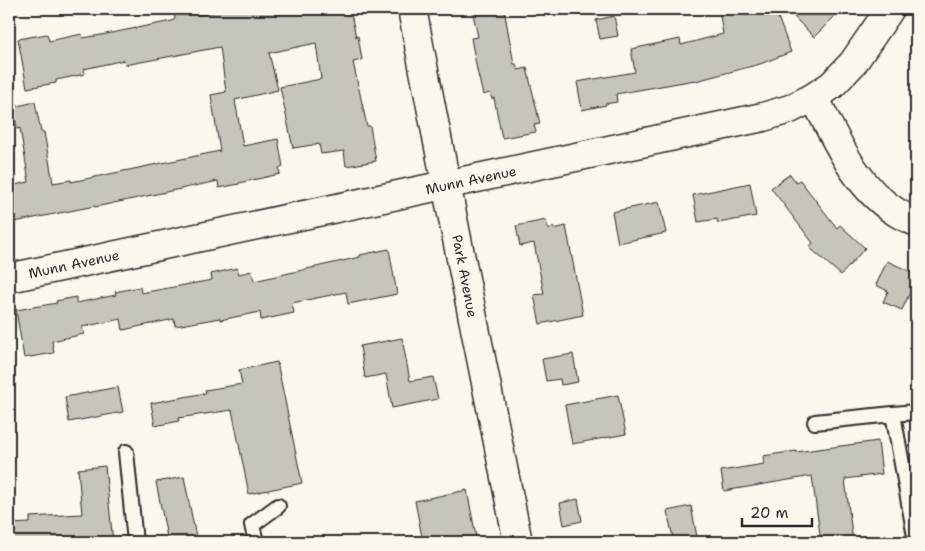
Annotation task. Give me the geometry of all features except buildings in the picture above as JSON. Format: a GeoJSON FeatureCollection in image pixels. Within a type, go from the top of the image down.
{"type":"FeatureCollection","features":[{"type":"Feature","properties":{"kind":"street","name":"Park Avenue"},"geometry":{"type":"LineString","coordinates":[[412,9],[518,542]]}},
{"type":"Feature","properties":{"kind":"street","name":"Munn Avenue"},"geometry":{"type":"LineString","coordinates":[[9,278],[763,117],[790,109],[814,97],[832,84],[853,63],[890,9]]}},
{"type":"Feature","properties":{"kind":"street"},"geometry":{"type":"LineString","coordinates":[[814,97],[850,166],[868,189],[895,211],[916,222]]}},
{"type":"Feature","properties":{"kind":"lane"},"geometry":{"type":"LineString","coordinates":[[815,422],[916,412]]}},
{"type":"Feature","properties":{"kind":"lane"},"geometry":{"type":"LineString","coordinates":[[893,414],[916,542]]}},
{"type":"Feature","properties":{"kind":"lane"},"geometry":{"type":"LineString","coordinates":[[126,452],[135,542]]}},
{"type":"Feature","properties":{"kind":"lane"},"geometry":{"type":"LineString","coordinates":[[256,542],[252,525],[278,506]]}}]}
